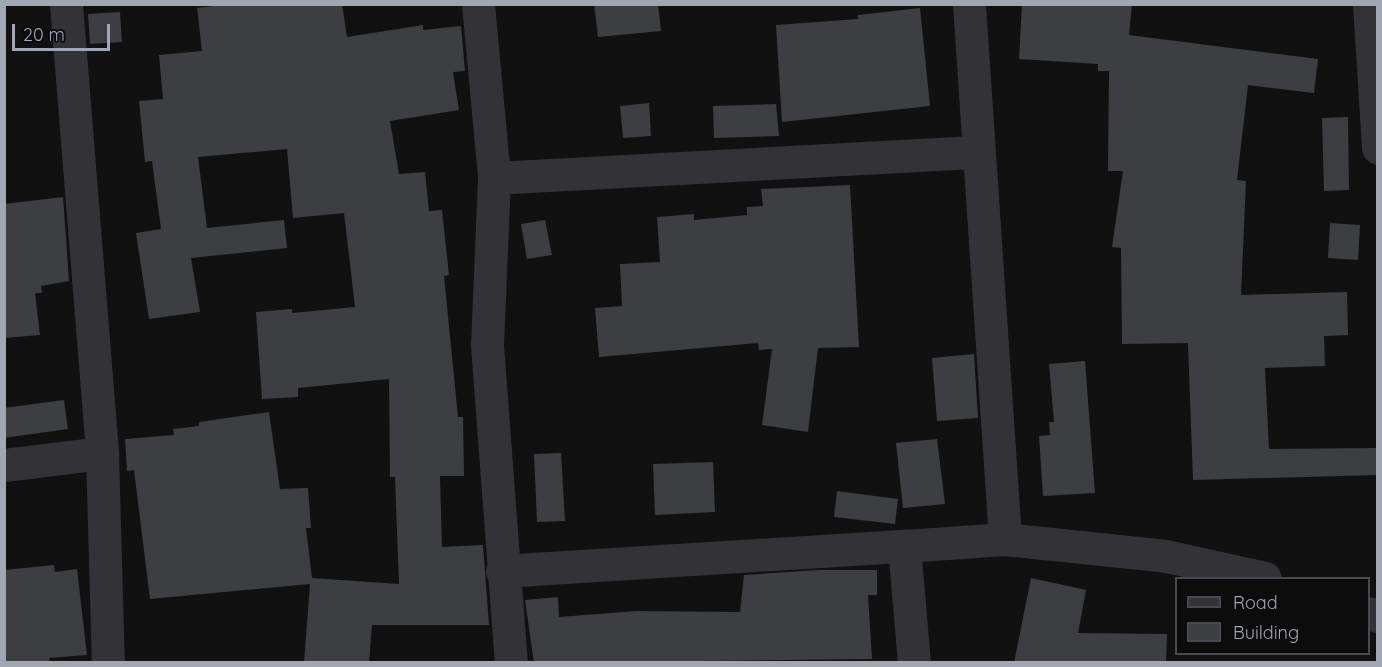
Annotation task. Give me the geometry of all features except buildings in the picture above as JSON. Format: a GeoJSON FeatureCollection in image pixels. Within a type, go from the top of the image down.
{"type":"FeatureCollection","features":[{"type":"Feature","properties":{"kind":"street"},"geometry":{"type":"LineString","coordinates":[[66,4],[102,453],[108,663]]}},
{"type":"Feature","properties":{"kind":"street"},"geometry":{"type":"LineString","coordinates":[[478,4],[494,178],[487,345],[502,571],[511,663]]}},
{"type":"Feature","properties":{"kind":"street"},"geometry":{"type":"LineString","coordinates":[[969,4],[1005,539]]}},
{"type":"Feature","properties":{"kind":"street"},"geometry":{"type":"LineString","coordinates":[[1368,4],[1377,148]]}},
{"type":"Feature","properties":{"kind":"street"},"geometry":{"type":"LineString","coordinates":[[494,178],[978,152]]}},
{"type":"Feature","properties":{"kind":"street"},"geometry":{"type":"LineString","coordinates":[[4,465],[102,453]]}},
{"type":"Feature","properties":{"kind":"street"},"geometry":{"type":"LineString","coordinates":[[502,571],[1005,539],[1166,556],[1256,577]]}},
{"type":"Feature","properties":{"kind":"street"},"geometry":{"type":"LineString","coordinates":[[904,546],[914,663]]}}]}
